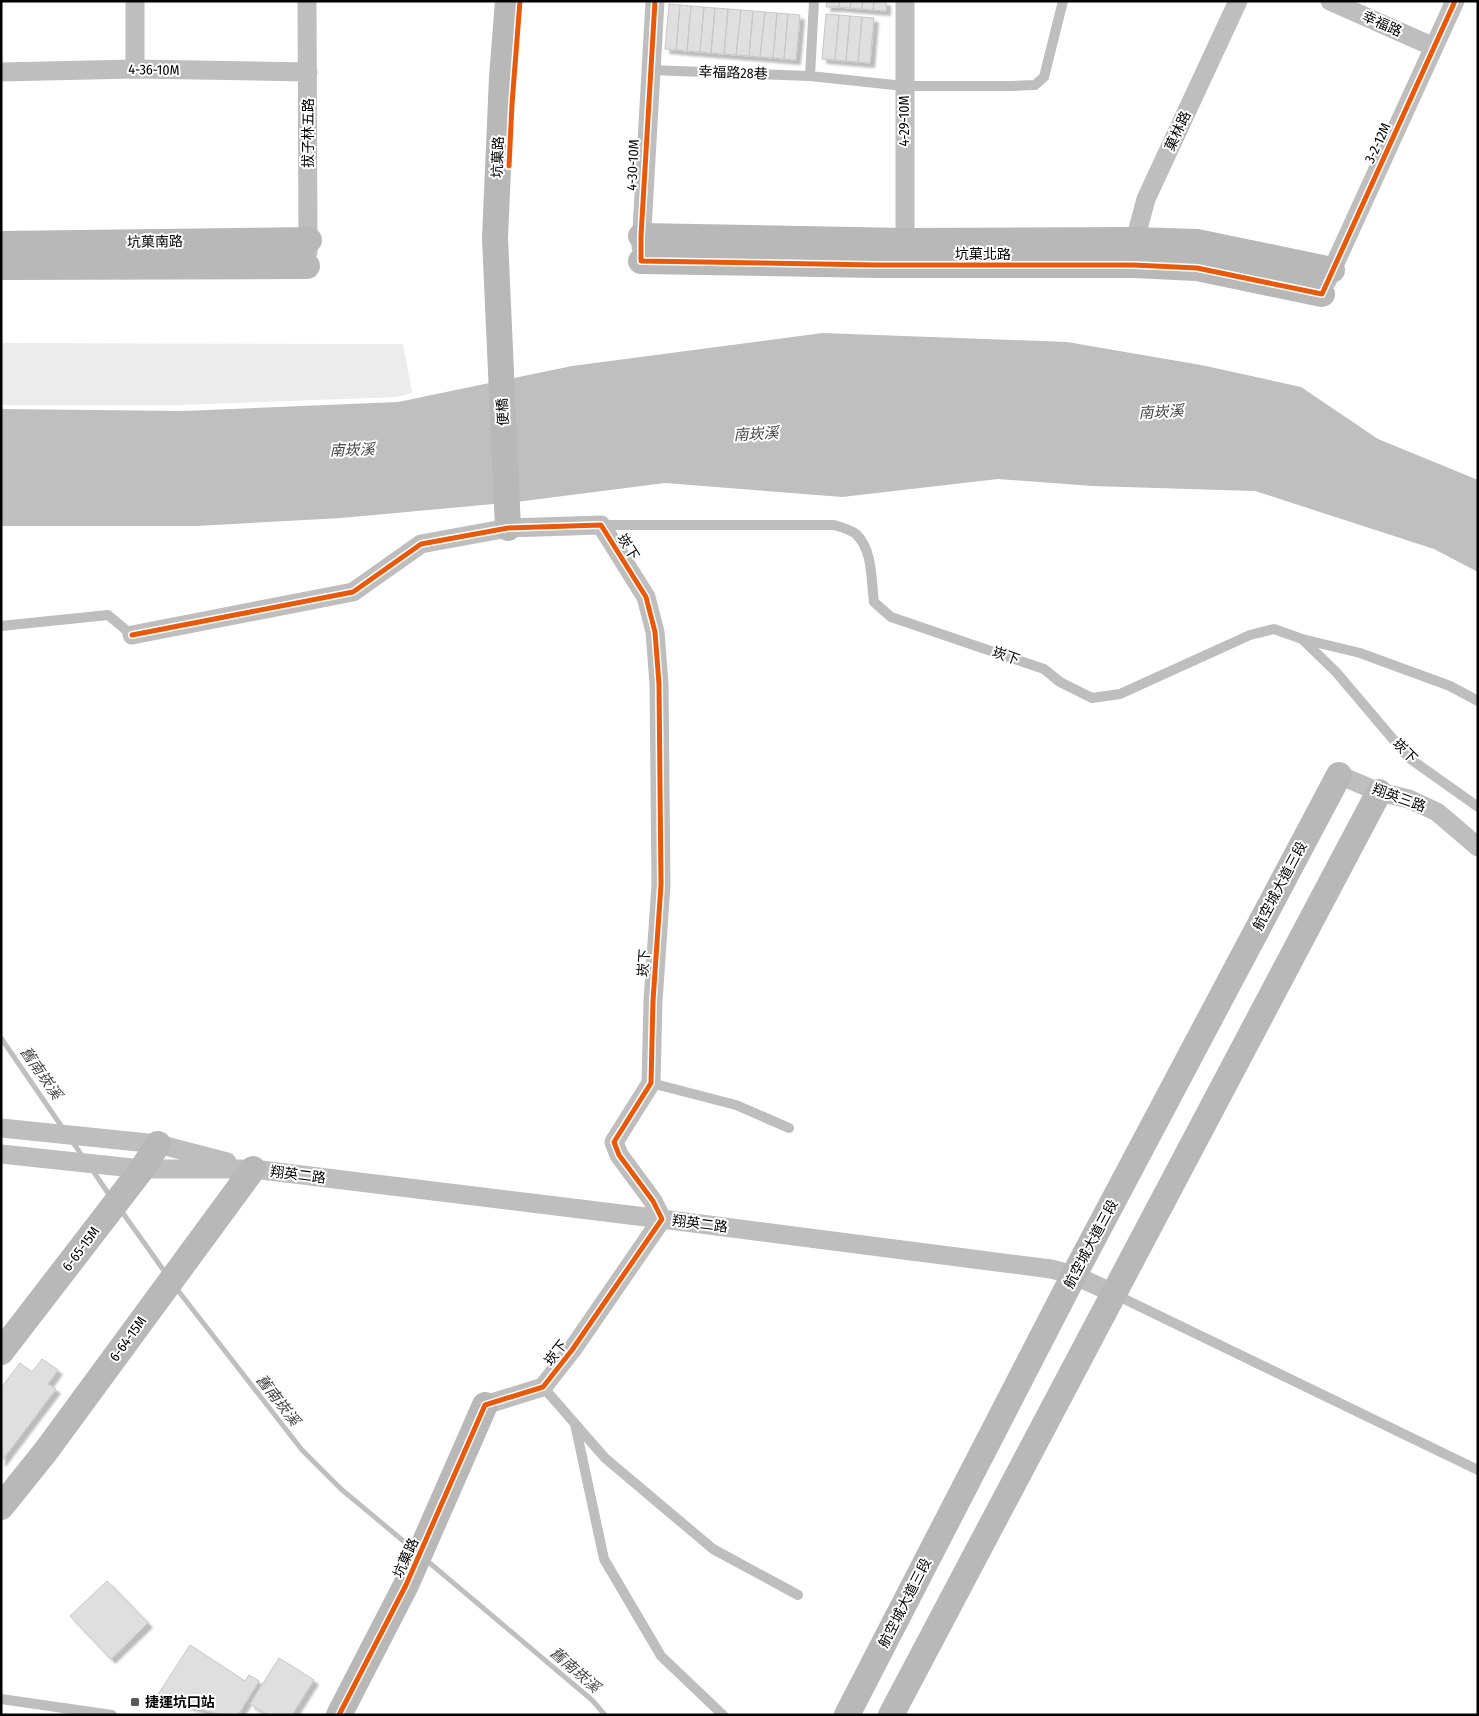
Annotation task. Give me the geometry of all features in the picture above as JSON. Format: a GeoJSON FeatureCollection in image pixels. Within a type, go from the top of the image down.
{"type":"FeatureCollection","features":[{"type":"Feature","properties":{"kind":"street"},"geometry":{"type":"LineString","coordinates":[[135,1],[135,69]]}},
{"type":"Feature","properties":{"kind":"street","name":"拔子林五路"},"geometry":{"type":"LineString","coordinates":[[307,1],[309,240],[307,266]]}},
{"type":"Feature","properties":{"kind":"street","name":"坑菓路"},"geometry":{"type":"LineString","coordinates":[[498,314],[495,238],[502,77],[508,1]]}},
{"type":"Feature","properties":{"kind":"street"},"geometry":{"type":"LineString","coordinates":[[650,70],[655,1]]}},
{"type":"Feature","properties":{"kind":"street","name":"4-29-10M"},"geometry":{"type":"LineString","coordinates":[[905,1],[905,241]]}},
{"type":"Feature","properties":{"kind":"street","name":"菓林路"},"geometry":{"type":"LineString","coordinates":[[1133,266],[1135,240],[1146,200],[1238,1]]}},
{"type":"Feature","properties":{"kind":"street","name":"幸福路"},"geometry":{"type":"LineString","coordinates":[[1330,1],[1434,47]]}},
{"type":"Feature","properties":{"kind":"street","name":"3-2-12M"},"geometry":{"type":"LineString","coordinates":[[1322,294],[1455,1]]}},
{"type":"Feature","properties":{"kind":"street","name":"4-36-10M"},"geometry":{"type":"LineString","coordinates":[[1,72],[135,69],[308,72]]}},
{"type":"Feature","properties":{"kind":"street","name":"4-30-10M"},"geometry":{"type":"LineString","coordinates":[[641,248],[650,70]]}},
{"type":"Feature","properties":{"kind":"street","name":"坑菓南路"},"geometry":{"type":"LineString","coordinates":[[1,244],[309,240]]}},
{"type":"Feature","properties":{"kind":"street","name":"坑菓北路"},"geometry":{"type":"LineString","coordinates":[[641,248],[905,241],[1135,240],[1197,242],[1332,270]]}},
{"type":"Feature","properties":{"kind":"street","name":"坑菓北路"},"geometry":{"type":"LineString","coordinates":[[641,248],[877,265],[1197,268],[1322,294]]}},
{"type":"Feature","properties":{"kind":"street","name":"坑菓南路"},"geometry":{"type":"LineString","coordinates":[[1,267],[307,266]]}},
{"type":"Feature","properties":{"kind":"street","name":"便橋"},"geometry":{"type":"LineString","coordinates":[[498,314],[508,519]]}},
{"type":"Feature","properties":{"kind":"street","name":"崁下"},"geometry":{"type":"LineString","coordinates":[[132,635],[353,592],[422,544],[508,519],[601,525],[646,597],[655,632],[659,684],[661,884],[653,1001],[651,1082]]}},
{"type":"Feature","properties":{"kind":"street","name":"翔英三路"},"geometry":{"type":"LineString","coordinates":[[1339,775],[1379,792],[1409,799],[1437,812],[1478,848]]}},
{"type":"Feature","properties":{"kind":"street","name":"航空城大道三段"},"geometry":{"type":"LineString","coordinates":[[847,1715],[1074,1276],[1339,775]]}},
{"type":"Feature","properties":{"kind":"street"},"geometry":{"type":"LineString","coordinates":[[891,1715],[1379,792]]}},
{"type":"Feature","properties":{"kind":"street"},"geometry":{"type":"LineString","coordinates":[[651,1082],[614,1142],[619,1155],[653,1201],[662,1219]]}},
{"type":"Feature","properties":{"kind":"street","name":"翔英二路"},"geometry":{"type":"LineString","coordinates":[[1,1128],[158,1144],[253,1169]]}},
{"type":"Feature","properties":{"kind":"street","name":"6-65-15M"},"geometry":{"type":"LineString","coordinates":[[1,1352],[142,1169],[158,1144]]}},
{"type":"Feature","properties":{"kind":"street","name":"翔英二路"},"geometry":{"type":"LineString","coordinates":[[1,1154],[142,1169],[253,1169],[662,1219],[1050,1269],[1074,1276],[1113,1293]]}},
{"type":"Feature","properties":{"kind":"street","name":"6-64-15M"},"geometry":{"type":"LineString","coordinates":[[1,1507],[46,1451],[253,1169]]}},
{"type":"Feature","properties":{"kind":"street","name":"崁下"},"geometry":{"type":"LineString","coordinates":[[485,1405],[543,1387],[572,1350],[662,1219]]}},
{"type":"Feature","properties":{"kind":"street","name":"坑菓路"},"geometry":{"type":"LineString","coordinates":[[339,1715],[406,1585],[485,1405]]}},
{"type":"Feature","properties":{"kind":"lane"},"geometry":{"type":"LineString","coordinates":[[810,76],[814,1]]}},
{"type":"Feature","properties":{"kind":"lane","name":"幸福路28巷"},"geometry":{"type":"LineString","coordinates":[[650,70],[810,76],[904,86],[1035,85],[1044,77],[1063,1]]}},
{"type":"Feature","properties":{"kind":"lane","name":"崁下"},"geometry":{"type":"LineString","coordinates":[[601,525],[834,525],[847,528],[863,543],[868,556],[874,602],[891,617],[1044,669],[1060,682],[1092,698],[1120,694],[1250,635],[1274,629],[1302,639],[1360,653],[1450,686],[1478,701]]}},
{"type":"Feature","properties":{"kind":"lane"},"geometry":{"type":"LineString","coordinates":[[1,626],[108,615],[132,635]]}},
{"type":"Feature","properties":{"kind":"lane","name":"崁下"},"geometry":{"type":"LineString","coordinates":[[1302,639],[1336,672],[1409,758],[1478,807]]}},
{"type":"Feature","properties":{"kind":"lane"},"geometry":{"type":"LineString","coordinates":[[651,1082],[736,1105],[789,1128]]}},
{"type":"Feature","properties":{"kind":"lane"},"geometry":{"type":"LineString","coordinates":[[1113,1293],[1478,1470]]}},
{"type":"Feature","properties":{"kind":"lane"},"geometry":{"type":"LineString","coordinates":[[543,1387],[605,1458],[713,1549],[798,1595]]}},
{"type":"Feature","properties":{"kind":"lane"},"geometry":{"type":"LineString","coordinates":[[575,1424],[604,1559],[661,1656],[723,1715]]}},
{"type":"Feature","properties":{"kind":"lane"},"geometry":{"type":"LineString","coordinates":[[1,1699],[112,1715]]}},
{"type":"Feature","properties":{"kind":"shaded area"},"geometry":{"type":"Polygon","coordinates":[[[1,343],[403,344],[412,393],[397,397],[181,405],[1,405],[1,343]]]}},
{"type":"Feature","properties":{"kind":"water","name":"南崁溪"},"geometry":{"type":"Polygon","coordinates":[[[823,333],[1067,342],[1201,365],[1301,387],[1378,439],[1478,480],[1478,572],[1434,549],[1255,491],[1092,486],[998,479],[842,497],[665,483],[516,502],[341,518],[196,526],[1,526],[1,409],[183,411],[398,402],[572,366],[823,333]]]}},
{"type":"Feature","properties":{"kind":"building"},"geometry":{"type":"Polygon","coordinates":[[[827,1],[840,1],[839,7],[826,7],[827,1]]]}},
{"type":"Feature","properties":{"kind":"building"},"geometry":{"type":"Polygon","coordinates":[[[840,1],[851,1],[850,8],[839,7],[840,1]]]}},
{"type":"Feature","properties":{"kind":"building"},"geometry":{"type":"Polygon","coordinates":[[[851,1],[863,1],[862,9],[850,8],[851,1]]]}},
{"type":"Feature","properties":{"kind":"building"},"geometry":{"type":"Polygon","coordinates":[[[863,1],[874,1],[873,10],[862,9],[863,1]]]}},
{"type":"Feature","properties":{"kind":"building"},"geometry":{"type":"Polygon","coordinates":[[[874,1],[886,1],[886,11],[873,10],[874,1]]]}},
{"type":"Feature","properties":{"kind":"building"},"geometry":{"type":"Polygon","coordinates":[[[669,4],[680,5],[676,50],[665,49],[669,4]]]}},
{"type":"Feature","properties":{"kind":"building"},"geometry":{"type":"Polygon","coordinates":[[[680,5],[691,6],[687,51],[676,50],[680,5]]]}},
{"type":"Feature","properties":{"kind":"building"},"geometry":{"type":"Polygon","coordinates":[[[691,6],[704,7],[700,52],[687,51],[691,6]]]}},
{"type":"Feature","properties":{"kind":"building"},"geometry":{"type":"Polygon","coordinates":[[[704,7],[715,8],[711,53],[700,52],[704,7]]]}},
{"type":"Feature","properties":{"kind":"building"},"geometry":{"type":"Polygon","coordinates":[[[715,8],[728,9],[724,54],[711,53],[715,8]]]}},
{"type":"Feature","properties":{"kind":"building"},"geometry":{"type":"Polygon","coordinates":[[[728,9],[741,10],[736,55],[724,54],[728,9]]]}},
{"type":"Feature","properties":{"kind":"building"},"geometry":{"type":"Polygon","coordinates":[[[741,10],[753,11],[749,56],[736,55],[741,10]]]}},
{"type":"Feature","properties":{"kind":"building"},"geometry":{"type":"Polygon","coordinates":[[[753,11],[765,12],[760,57],[749,56],[753,11]]]}},
{"type":"Feature","properties":{"kind":"building"},"geometry":{"type":"Polygon","coordinates":[[[765,12],[777,13],[773,58],[760,57],[765,12]]]}},
{"type":"Feature","properties":{"kind":"building"},"geometry":{"type":"Polygon","coordinates":[[[777,13],[788,14],[784,59],[773,58],[777,13]]]}},
{"type":"Feature","properties":{"kind":"building"},"geometry":{"type":"Polygon","coordinates":[[[788,14],[800,15],[796,60],[784,59],[788,14]]]}},
{"type":"Feature","properties":{"kind":"building"},"geometry":{"type":"Polygon","coordinates":[[[826,14],[839,15],[835,60],[822,59],[826,14]]]}},
{"type":"Feature","properties":{"kind":"building"},"geometry":{"type":"Polygon","coordinates":[[[839,15],[850,16],[846,61],[835,60],[839,15]]]}},
{"type":"Feature","properties":{"kind":"building"},"geometry":{"type":"Polygon","coordinates":[[[850,16],[862,17],[858,62],[846,61],[850,16]]]}},
{"type":"Feature","properties":{"kind":"building"},"geometry":{"type":"Polygon","coordinates":[[[862,17],[874,18],[870,63],[858,62],[862,17]]]}},
{"type":"Feature","properties":{"kind":"building"},"geometry":{"type":"Polygon","coordinates":[[[42,1359],[58,1370],[48,1384],[56,1389],[1,1462],[1,1388],[20,1363],[32,1372],[42,1359]]]}},
{"type":"Feature","properties":{"kind":"building"},"geometry":{"type":"Polygon","coordinates":[[[107,1581],[148,1623],[111,1659],[70,1616],[107,1581]]]}},
{"type":"Feature","properties":{"kind":"building"},"geometry":{"type":"Polygon","coordinates":[[[190,1645],[245,1681],[249,1675],[259,1681],[238,1715],[221,1715],[157,1696],[190,1645]]]}},
{"type":"Feature","properties":{"kind":"building"},"geometry":{"type":"Polygon","coordinates":[[[279,1658],[314,1680],[292,1715],[268,1715],[250,1704],[279,1658]]]}},
{"type":"Feature","properties":{"kind":"waterway","name":"舊南崁溪"},"geometry":{"type":"LineString","coordinates":[[1,1038],[64,1130]]}},
{"type":"Feature","properties":{"kind":"waterway","name":"舊南崁溪"},"geometry":{"type":"LineString","coordinates":[[72,1141],[83,1157]]}},
{"type":"Feature","properties":{"kind":"waterway","name":"舊南崁溪"},"geometry":{"type":"LineString","coordinates":[[91,1168],[110,1196]]}},
{"type":"Feature","properties":{"kind":"waterway","name":"舊南崁溪"},"geometry":{"type":"LineString","coordinates":[[120,1209],[167,1275]]}},
{"type":"Feature","properties":{"kind":"waterway","name":"舊南崁溪"},"geometry":{"type":"LineString","coordinates":[[176,1288],[302,1450],[341,1489],[413,1549]]}},
{"type":"Feature","properties":{"kind":"waterway","name":"舊南崁溪"},"geometry":{"type":"LineString","coordinates":[[425,1559],[592,1700],[605,1715]]}},
{"type":"Feature","properties":{"kind":"cycle path"},"geometry":{"type":"LineString","coordinates":[[509,166],[520,1]]}},
{"type":"Feature","properties":{"kind":"cycle path"},"geometry":{"type":"LineString","coordinates":[[655,1],[641,261],[877,265],[1133,265],[1197,268],[1322,294],[1455,1]]}},
{"type":"Feature","properties":{"kind":"cycle path"},"geometry":{"type":"LineString","coordinates":[[132,635],[353,592],[421,544],[508,528],[601,525],[646,597],[655,632],[659,684],[661,885],[653,1001],[651,1083],[614,1142],[619,1155],[653,1201],[662,1219],[572,1350],[543,1387],[485,1405],[406,1585],[339,1715]]}},
{"type":"Feature","properties":{"kind":"place","name":"捷運坑口站"},"geometry":{"type":"Point","coordinates":[135,1702]}}]}
